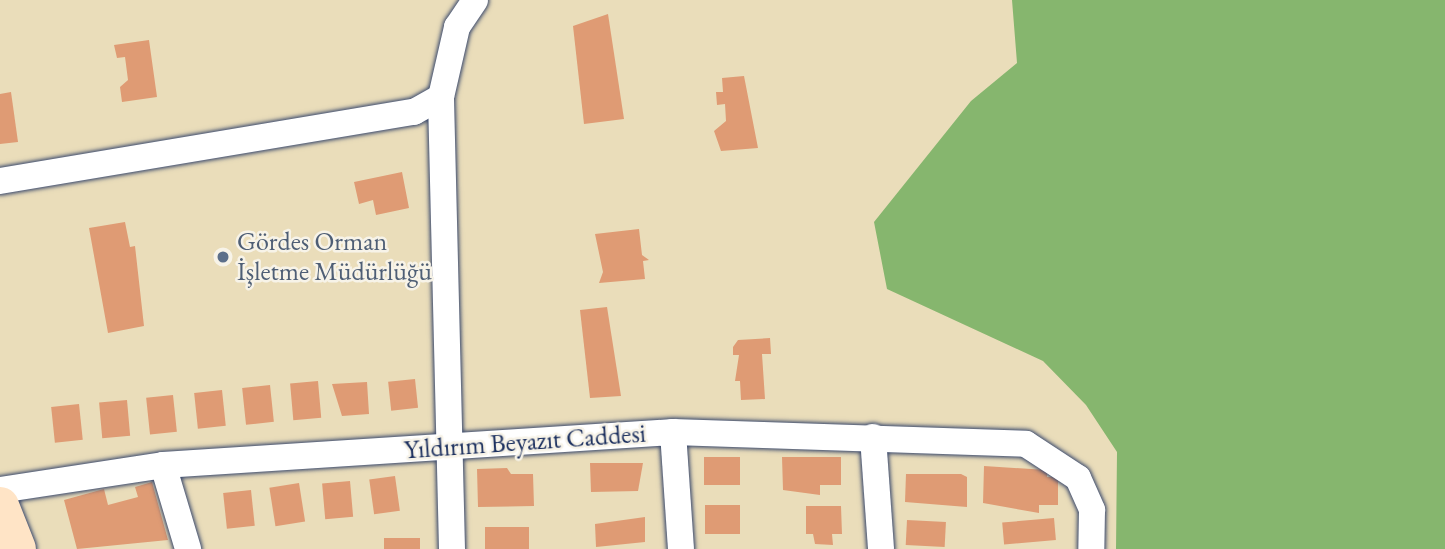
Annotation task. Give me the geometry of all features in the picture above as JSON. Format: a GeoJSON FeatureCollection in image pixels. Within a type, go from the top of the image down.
{"type":"FeatureCollection","features":[{"type":"Feature","properties":{"kind":"main road"},"geometry":{"type":"LineString","coordinates":[[0,506],[17,549]]}},
{"type":"Feature","properties":{"kind":"street"},"geometry":{"type":"LineString","coordinates":[[452,549],[441,97],[457,27],[475,0]]}},
{"type":"Feature","properties":{"kind":"street"},"geometry":{"type":"LineString","coordinates":[[0,181],[414,112],[441,97]]}},
{"type":"Feature","properties":{"kind":"street"},"geometry":{"type":"LineString","coordinates":[[673,432],[681,549]]}},
{"type":"Feature","properties":{"kind":"street","name":"Yıldırım Beyazıt Caddesi"},"geometry":{"type":"LineString","coordinates":[[0,490],[163,465],[673,432],[1026,444],[1049,455],[1078,478],[1087,499],[1091,549]]}},
{"type":"Feature","properties":{"kind":"street"},"geometry":{"type":"LineString","coordinates":[[873,437],[881,549]]}},
{"type":"Feature","properties":{"kind":"street"},"geometry":{"type":"LineString","coordinates":[[163,465],[188,549]]}},
{"type":"Feature","properties":{"kind":"green space"},"geometry":{"type":"Polygon","coordinates":[[[1012,0],[1445,0],[1445,549],[1116,549],[1117,452],[1086,405],[1043,361],[887,289],[874,222],[971,101],[1017,63],[1012,0]]]}},
{"type":"Feature","properties":{"kind":"building"},"geometry":{"type":"Polygon","coordinates":[[[608,14],[624,119],[584,124],[573,26],[608,14]]]}},
{"type":"Feature","properties":{"kind":"building"},"geometry":{"type":"Polygon","coordinates":[[[149,40],[157,97],[122,102],[120,87],[128,80],[125,57],[117,58],[114,45],[149,40]]]}},
{"type":"Feature","properties":{"kind":"building"},"geometry":{"type":"Polygon","coordinates":[[[744,76],[758,148],[721,151],[714,131],[726,121],[725,104],[717,105],[716,92],[723,92],[722,78],[744,76]]]}},
{"type":"Feature","properties":{"kind":"building"},"geometry":{"type":"Polygon","coordinates":[[[11,92],[18,142],[0,144],[0,94],[11,92]]]}},
{"type":"Feature","properties":{"kind":"building"},"geometry":{"type":"Polygon","coordinates":[[[402,172],[409,208],[376,215],[373,200],[359,204],[354,182],[402,172]]]}},
{"type":"Feature","properties":{"kind":"building"},"geometry":{"type":"Polygon","coordinates":[[[125,222],[130,247],[135,246],[144,326],[108,333],[89,228],[125,222]]]}},
{"type":"Feature","properties":{"kind":"building"},"geometry":{"type":"Polygon","coordinates":[[[639,229],[642,255],[649,260],[643,261],[645,279],[599,283],[603,272],[595,234],[639,229]]]}},
{"type":"Feature","properties":{"kind":"building"},"geometry":{"type":"Polygon","coordinates":[[[607,307],[621,396],[590,398],[580,310],[607,307]]]}},
{"type":"Feature","properties":{"kind":"building"},"geometry":{"type":"Polygon","coordinates":[[[770,338],[771,354],[762,354],[765,399],[741,400],[740,381],[735,381],[739,355],[733,355],[733,347],[738,340],[770,338]]]}},
{"type":"Feature","properties":{"kind":"building"},"geometry":{"type":"Polygon","coordinates":[[[415,379],[418,408],[391,411],[388,382],[415,379]]]}},
{"type":"Feature","properties":{"kind":"building"},"geometry":{"type":"Polygon","coordinates":[[[318,381],[321,418],[293,420],[290,383],[318,381]]]}},
{"type":"Feature","properties":{"kind":"building"},"geometry":{"type":"Polygon","coordinates":[[[367,382],[369,414],[342,416],[332,384],[367,382]]]}},
{"type":"Feature","properties":{"kind":"building"},"geometry":{"type":"Polygon","coordinates":[[[270,385],[274,422],[246,425],[242,388],[270,385]]]}},
{"type":"Feature","properties":{"kind":"building"},"geometry":{"type":"Polygon","coordinates":[[[222,390],[226,426],[198,429],[194,393],[222,390]]]}},
{"type":"Feature","properties":{"kind":"building"},"geometry":{"type":"Polygon","coordinates":[[[173,395],[177,432],[150,435],[146,398],[173,395]]]}},
{"type":"Feature","properties":{"kind":"building"},"geometry":{"type":"Polygon","coordinates":[[[127,400],[130,436],[102,438],[99,402],[127,400]]]}},
{"type":"Feature","properties":{"kind":"building"},"geometry":{"type":"Polygon","coordinates":[[[79,404],[83,440],[55,443],[51,407],[79,404]]]}},
{"type":"Feature","properties":{"kind":"building"},"geometry":{"type":"Polygon","coordinates":[[[704,457],[740,457],[740,485],[704,485],[704,457]]]}},
{"type":"Feature","properties":{"kind":"building"},"geometry":{"type":"Polygon","coordinates":[[[782,457],[841,457],[841,485],[820,485],[820,495],[783,490],[782,457]]]}},
{"type":"Feature","properties":{"kind":"building"},"geometry":{"type":"Polygon","coordinates":[[[590,463],[643,463],[638,491],[591,492],[590,463]]]}},
{"type":"Feature","properties":{"kind":"building"},"geometry":{"type":"Polygon","coordinates":[[[984,466],[1047,470],[1047,477],[1058,477],[1058,505],[1039,505],[1039,513],[983,503],[984,466]]]}},
{"type":"Feature","properties":{"kind":"building"},"geometry":{"type":"Polygon","coordinates":[[[507,468],[511,474],[533,474],[534,506],[478,507],[477,469],[507,468]]]}},
{"type":"Feature","properties":{"kind":"building"},"geometry":{"type":"Polygon","coordinates":[[[906,474],[961,474],[967,477],[967,507],[905,502],[906,474]]]}},
{"type":"Feature","properties":{"kind":"building"},"geometry":{"type":"Polygon","coordinates":[[[395,476],[400,511],[374,514],[369,480],[395,476]]]}},
{"type":"Feature","properties":{"kind":"building"},"geometry":{"type":"Polygon","coordinates":[[[350,481],[353,517],[325,519],[322,483],[350,481]]]}},
{"type":"Feature","properties":{"kind":"building"},"geometry":{"type":"Polygon","coordinates":[[[152,482],[168,540],[77,549],[64,500],[104,489],[108,505],[138,497],[135,487],[152,482]]]}},
{"type":"Feature","properties":{"kind":"building"},"geometry":{"type":"Polygon","coordinates":[[[299,483],[305,522],[275,526],[269,488],[299,483]]]}},
{"type":"Feature","properties":{"kind":"building"},"geometry":{"type":"Polygon","coordinates":[[[251,490],[255,526],[227,529],[223,493],[251,490]]]}},
{"type":"Feature","properties":{"kind":"building"},"geometry":{"type":"Polygon","coordinates":[[[705,505],[740,505],[740,534],[705,534],[705,505]]]}},
{"type":"Feature","properties":{"kind":"building"},"geometry":{"type":"Polygon","coordinates":[[[806,506],[841,506],[842,534],[832,534],[833,545],[815,544],[813,534],[806,534],[806,506]]]}},
{"type":"Feature","properties":{"kind":"building"},"geometry":{"type":"Polygon","coordinates":[[[645,517],[645,542],[596,547],[595,524],[645,517]]]}},
{"type":"Feature","properties":{"kind":"building"},"geometry":{"type":"Polygon","coordinates":[[[1054,518],[1056,540],[1004,544],[1002,523],[1054,518]]]}},
{"type":"Feature","properties":{"kind":"building"},"geometry":{"type":"Polygon","coordinates":[[[907,520],[946,522],[945,547],[906,545],[907,520]]]}},
{"type":"Feature","properties":{"kind":"building"},"geometry":{"type":"Polygon","coordinates":[[[485,527],[529,527],[529,549],[485,549],[485,527]]]}},
{"type":"Feature","properties":{"kind":"building"},"geometry":{"type":"Polygon","coordinates":[[[384,538],[420,538],[420,549],[384,549],[384,538]]]}},
{"type":"Feature","properties":{"kind":"place","name":"Gördes Orman İşletme Müdürlüğü"},"geometry":{"type":"Point","coordinates":[223,257]}}]}
